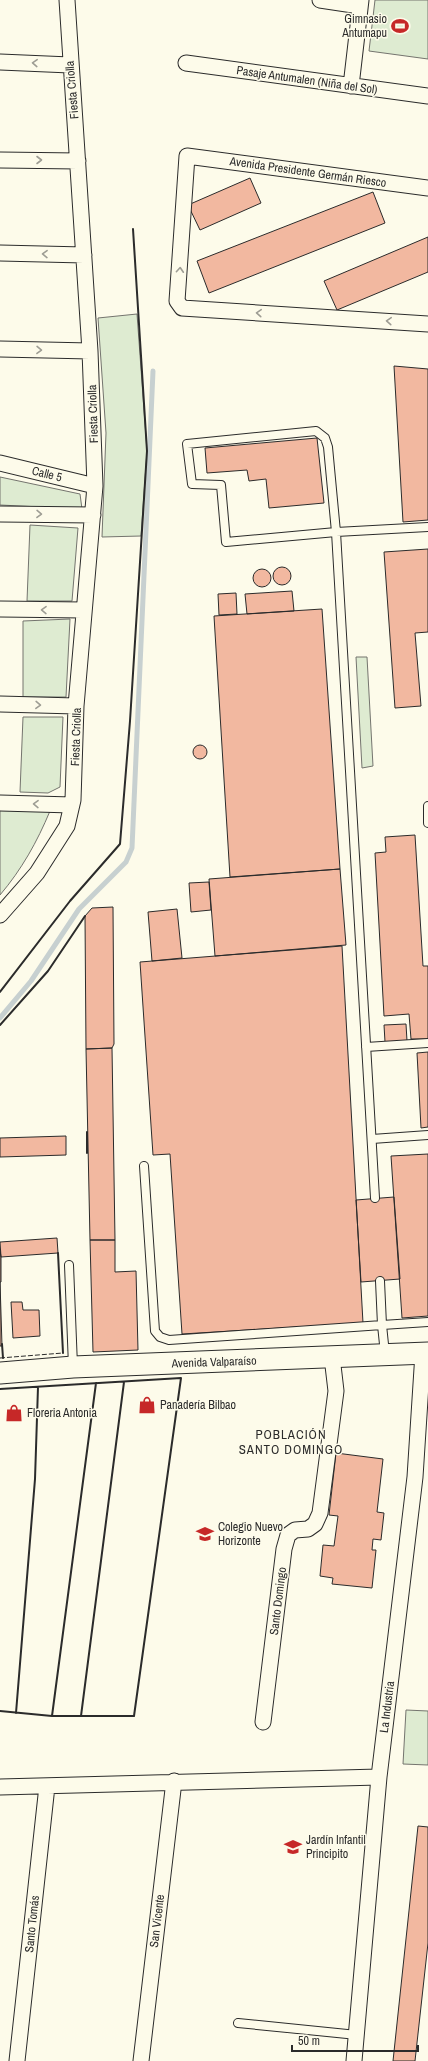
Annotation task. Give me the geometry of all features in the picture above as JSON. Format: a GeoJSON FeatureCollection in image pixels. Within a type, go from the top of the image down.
{"type":"FeatureCollection","features":[{"type":"Feature","properties":{"kind":"main road","name":"Avenida Valparaíso"},"geometry":{"type":"LineString","coordinates":[[0,1373],[73,1367],[426,1353]]}},
{"type":"Feature","properties":{"kind":"street","name":"Fiesta Criolla"},"geometry":{"type":"LineString","coordinates":[[0,915],[37,873],[67,826],[72,805],[76,706],[83,610],[95,486],[90,351],[78,161],[70,65],[67,0]]}},
{"type":"Feature","properties":{"kind":"street"},"geometry":{"type":"LineString","coordinates":[[320,0],[361,3],[351,86]]}},
{"type":"Feature","properties":{"kind":"street"},"geometry":{"type":"LineString","coordinates":[[0,62],[70,65]]}},
{"type":"Feature","properties":{"kind":"street","name":"Pasaje Antumalen (Niña del Sol)"},"geometry":{"type":"LineString","coordinates":[[186,63],[428,96]]}},
{"type":"Feature","properties":{"kind":"street","name":"Avenida Presidente Germán Riesco"},"geometry":{"type":"LineString","coordinates":[[428,188],[187,156],[177,301],[182,308],[428,324]]}},
{"type":"Feature","properties":{"kind":"street"},"geometry":{"type":"LineString","coordinates":[[0,160],[78,161]]}},
{"type":"Feature","properties":{"kind":"street"},"geometry":{"type":"LineString","coordinates":[[0,253],[84,255]]}},
{"type":"Feature","properties":{"kind":"street"},"geometry":{"type":"LineString","coordinates":[[0,349],[90,351]]}},
{"type":"Feature","properties":{"kind":"street","name":"Calle 5"},"geometry":{"type":"LineString","coordinates":[[0,463],[95,486]]}},
{"type":"Feature","properties":{"kind":"street"},"geometry":{"type":"LineString","coordinates":[[0,514],[93,516]]}},
{"type":"Feature","properties":{"kind":"street"},"geometry":{"type":"LineString","coordinates":[[0,609],[83,610]]}},
{"type":"Feature","properties":{"kind":"street"},"geometry":{"type":"LineString","coordinates":[[0,704],[76,706]]}},
{"type":"Feature","properties":{"kind":"street"},"geometry":{"type":"LineString","coordinates":[[0,804],[72,805]]}},
{"type":"Feature","properties":{"kind":"street","name":"La Industria"},"geometry":{"type":"LineString","coordinates":[[354,2061],[378,1777],[415,1477],[426,1353]]}},
{"type":"Feature","properties":{"kind":"street","name":"Santo Domingo"},"geometry":{"type":"LineString","coordinates":[[263,1722],[286,1542],[288,1536],[295,1530],[308,1529],[315,1524],[320,1513],[336,1391],[332,1357]]}},
{"type":"Feature","properties":{"kind":"street"},"geometry":{"type":"LineString","coordinates":[[0,1787],[174,1781],[378,1777]]}},
{"type":"Feature","properties":{"kind":"street","name":"San Vicente"},"geometry":{"type":"LineString","coordinates":[[141,2061],[174,1781]]}},
{"type":"Feature","properties":{"kind":"street","name":"Santo Tomás"},"geometry":{"type":"LineString","coordinates":[[17,2061],[47,1786]]}},
{"type":"Feature","properties":{"kind":"lane"},"geometry":{"type":"LineString","coordinates":[[375,1198],[336,532],[328,448],[325,438],[316,431],[187,444],[192,484],[221,485],[226,542],[336,532],[428,527]]}},
{"type":"Feature","properties":{"kind":"lane"},"geometry":{"type":"LineString","coordinates":[[428,806],[428,823]]}},
{"type":"Feature","properties":{"kind":"lane"},"geometry":{"type":"LineString","coordinates":[[366,1047],[428,1043]]}},
{"type":"Feature","properties":{"kind":"lane"},"geometry":{"type":"LineString","coordinates":[[372,1139],[428,1135]]}},
{"type":"Feature","properties":{"kind":"lane"},"geometry":{"type":"LineString","coordinates":[[144,1166],[155,1331],[160,1337],[168,1340],[428,1322]]}},
{"type":"Feature","properties":{"kind":"lane"},"geometry":{"type":"LineString","coordinates":[[69,1265],[73,1367]]}},
{"type":"Feature","properties":{"kind":"lane"},"geometry":{"type":"LineString","coordinates":[[380,1280],[385,1355]]}},
{"type":"Feature","properties":{"kind":"lane"},"geometry":{"type":"LineString","coordinates":[[238,2023],[357,2035]]}},
{"type":"Feature","properties":{"kind":"green space","name":"Gimnasio Antumapu"},"geometry":{"type":"Polygon","coordinates":[[[375,0],[428,0],[428,59],[369,51],[375,0]]]}},
{"type":"Feature","properties":{"kind":"green space"},"geometry":{"type":"Polygon","coordinates":[[[137,314],[147,451],[141,536],[102,537],[106,433],[98,318],[137,314]]]}},
{"type":"Feature","properties":{"kind":"green space"},"geometry":{"type":"Polygon","coordinates":[[[0,477],[80,494],[82,509],[0,505],[0,477]]]}},
{"type":"Feature","properties":{"kind":"green space"},"geometry":{"type":"Polygon","coordinates":[[[30,525],[78,528],[72,601],[27,601],[30,525]]]}},
{"type":"Feature","properties":{"kind":"green space"},"geometry":{"type":"Polygon","coordinates":[[[70,619],[66,697],[23,697],[23,621],[70,619]]]}},
{"type":"Feature","properties":{"kind":"green space"},"geometry":{"type":"Polygon","coordinates":[[[356,657],[367,657],[373,766],[362,768],[356,657]]]}},
{"type":"Feature","properties":{"kind":"green space"},"geometry":{"type":"Polygon","coordinates":[[[23,717],[63,717],[60,787],[48,793],[20,792],[23,717]]]}},
{"type":"Feature","properties":{"kind":"green space"},"geometry":{"type":"Polygon","coordinates":[[[0,809],[50,811],[40,834],[28,855],[0,895],[0,809]]]}},
{"type":"Feature","properties":{"kind":"green space"},"geometry":{"type":"Polygon","coordinates":[[[406,1710],[428,1711],[428,1765],[403,1764],[406,1710]]]}},
{"type":"Feature","properties":{"kind":"building"},"geometry":{"type":"Polygon","coordinates":[[[250,178],[261,203],[200,230],[188,205],[250,178]]]}},
{"type":"Feature","properties":{"kind":"building"},"geometry":{"type":"Polygon","coordinates":[[[373,192],[385,223],[209,293],[197,261],[373,192]]]}},
{"type":"Feature","properties":{"kind":"building"},"geometry":{"type":"Polygon","coordinates":[[[428,237],[428,272],[337,310],[324,281],[428,237]]]}},
{"type":"Feature","properties":{"kind":"building"},"geometry":{"type":"Polygon","coordinates":[[[394,366],[428,369],[428,520],[403,522],[394,366]]]}},
{"type":"Feature","properties":{"kind":"building"},"geometry":{"type":"Polygon","coordinates":[[[317,438],[324,503],[269,508],[266,479],[249,481],[247,470],[207,473],[205,448],[317,438]]]}},
{"type":"Feature","properties":{"kind":"building"},"geometry":{"type":"Polygon","coordinates":[[[428,549],[428,632],[415,633],[421,706],[395,708],[384,552],[428,549]]]}},
{"type":"Feature","properties":{"kind":"building"},"geometry":{"type":"Polygon","coordinates":[[[278,567],[286,567],[291,572],[289,583],[286,585],[278,585],[273,580],[273,572],[278,567]]]}},
{"type":"Feature","properties":{"kind":"building"},"geometry":{"type":"Polygon","coordinates":[[[262,569],[268,572],[271,578],[268,584],[262,587],[256,584],[253,578],[256,572],[262,569]]]}},
{"type":"Feature","properties":{"kind":"building"},"geometry":{"type":"Polygon","coordinates":[[[292,591],[294,611],[247,614],[245,594],[292,591]]]}},
{"type":"Feature","properties":{"kind":"building"},"geometry":{"type":"Polygon","coordinates":[[[236,593],[237,614],[219,615],[218,594],[236,593]]]}},
{"type":"Feature","properties":{"kind":"building"},"geometry":{"type":"Polygon","coordinates":[[[322,609],[340,869],[230,877],[214,616],[322,609]]]}},
{"type":"Feature","properties":{"kind":"building"},"geometry":{"type":"Polygon","coordinates":[[[197,745],[203,745],[207,749],[207,755],[203,759],[197,759],[193,755],[193,749],[197,745]]]}},
{"type":"Feature","properties":{"kind":"building"},"geometry":{"type":"Polygon","coordinates":[[[415,835],[423,966],[428,966],[428,1039],[411,1039],[409,1014],[384,1016],[375,853],[386,852],[385,837],[415,835]]]}},
{"type":"Feature","properties":{"kind":"building"},"geometry":{"type":"Polygon","coordinates":[[[340,869],[346,945],[215,956],[209,879],[340,869]]]}},
{"type":"Feature","properties":{"kind":"building"},"geometry":{"type":"Polygon","coordinates":[[[209,882],[211,910],[191,912],[189,883],[209,882]]]}},
{"type":"Feature","properties":{"kind":"building"},"geometry":{"type":"Polygon","coordinates":[[[113,907],[114,1044],[112,1048],[86,1049],[85,916],[92,908],[113,907]]]}},
{"type":"Feature","properties":{"kind":"building"},"geometry":{"type":"Polygon","coordinates":[[[177,909],[182,958],[152,961],[148,912],[177,909]]]}},
{"type":"Feature","properties":{"kind":"building"},"geometry":{"type":"Polygon","coordinates":[[[342,946],[363,1323],[182,1334],[170,1154],[153,1155],[140,962],[342,946]]]}},
{"type":"Feature","properties":{"kind":"building"},"geometry":{"type":"Polygon","coordinates":[[[406,1024],[407,1041],[385,1042],[384,1025],[406,1024]]]}},
{"type":"Feature","properties":{"kind":"building"},"geometry":{"type":"Polygon","coordinates":[[[112,1048],[115,1240],[90,1240],[86,1049],[112,1048]]]}},
{"type":"Feature","properties":{"kind":"building"},"geometry":{"type":"Polygon","coordinates":[[[428,1052],[428,1127],[421,1128],[417,1053],[428,1052]]]}},
{"type":"Feature","properties":{"kind":"building"},"geometry":{"type":"Polygon","coordinates":[[[66,1136],[66,1155],[0,1157],[0,1138],[66,1136]]]}},
{"type":"Feature","properties":{"kind":"building"},"geometry":{"type":"Polygon","coordinates":[[[428,1154],[428,1316],[402,1318],[391,1156],[428,1154]]]}},
{"type":"Feature","properties":{"kind":"building"},"geometry":{"type":"Polygon","coordinates":[[[394,1197],[400,1279],[361,1282],[356,1200],[394,1197]]]}},
{"type":"Feature","properties":{"kind":"building"},"geometry":{"type":"Polygon","coordinates":[[[57,1238],[58,1253],[1,1257],[0,1242],[57,1238]]]}},
{"type":"Feature","properties":{"kind":"building"},"geometry":{"type":"Polygon","coordinates":[[[90,1240],[115,1240],[115,1272],[136,1271],[138,1350],[93,1352],[90,1240]]]}},
{"type":"Feature","properties":{"kind":"building"},"geometry":{"type":"Polygon","coordinates":[[[0,1250],[1,1257],[1,1282],[0,1282],[0,1250]]]}},
{"type":"Feature","properties":{"kind":"building"},"geometry":{"type":"Polygon","coordinates":[[[0,1282],[2,1346],[0,1346],[0,1282]]]}},
{"type":"Feature","properties":{"kind":"building"},"geometry":{"type":"Polygon","coordinates":[[[11,1302],[22,1302],[23,1310],[39,1310],[40,1336],[13,1338],[11,1302]]]}},
{"type":"Feature","properties":{"kind":"building"},"geometry":{"type":"Polygon","coordinates":[[[336,1453],[383,1459],[377,1512],[384,1513],[381,1540],[373,1539],[372,1550],[376,1550],[372,1588],[332,1584],[333,1578],[320,1576],[323,1545],[334,1546],[338,1516],[329,1515],[336,1453]]]}},
{"type":"Feature","properties":{"kind":"building"},"geometry":{"type":"Polygon","coordinates":[[[418,1826],[428,1827],[428,1943],[415,2061],[393,2061],[418,1826]]]}},
{"type":"Feature","properties":{"kind":"waterway"},"geometry":{"type":"LineString","coordinates":[[0,1018],[31,981],[79,909],[126,862],[132,848],[153,371]]}},
{"type":"Feature","properties":{"kind":"fence"},"geometry":{"type":"LineString","coordinates":[[0,1358],[63,1353]]}},
{"type":"Feature","properties":{"kind":"wall"},"geometry":{"type":"LineString","coordinates":[[0,992],[70,901],[120,844],[130,721],[147,451],[133,229]]}},
{"type":"Feature","properties":{"kind":"wall"},"geometry":{"type":"LineString","coordinates":[[0,1025],[48,971],[85,916]]}},
{"type":"Feature","properties":{"kind":"wall"},"geometry":{"type":"LineString","coordinates":[[87,1132],[87,1153]]}},
{"type":"Feature","properties":{"kind":"wall"},"geometry":{"type":"LineString","coordinates":[[58,1253],[63,1353]]}},
{"type":"Feature","properties":{"kind":"wall"},"geometry":{"type":"LineString","coordinates":[[2,1344],[3,1358]]}},
{"type":"Feature","properties":{"kind":"wall"},"geometry":{"type":"LineString","coordinates":[[0,1389],[181,1378],[134,1716],[52,1716],[0,1711]]}},
{"type":"Feature","properties":{"kind":"wall"},"geometry":{"type":"LineString","coordinates":[[81,1716],[124,1382]]}},
{"type":"Feature","properties":{"kind":"wall"},"geometry":{"type":"LineString","coordinates":[[52,1716],[96,1383]]}},
{"type":"Feature","properties":{"kind":"wall"},"geometry":{"type":"LineString","coordinates":[[16,1713],[35,1479],[38,1387]]}},
{"type":"Feature","properties":{"kind":"place","name":"Gimnasio Antumapu"},"geometry":{"type":"Point","coordinates":[400,26]}},
{"type":"Feature","properties":{"kind":"place","name":"Panadería Bilbao"},"geometry":{"type":"Point","coordinates":[147,1405]}},
{"type":"Feature","properties":{"kind":"place","name":"Floreria Antonia"},"geometry":{"type":"Point","coordinates":[14,1413]}},
{"type":"Feature","properties":{"kind":"place","name":"Colegio Nuevo Horizonte"},"geometry":{"type":"Point","coordinates":[205,1534]}},
{"type":"Feature","properties":{"kind":"place","name":"Jardín Infantil Principito"},"geometry":{"type":"Point","coordinates":[293,1847]}},
{"type":"Feature","properties":{"kind":"district","name":"POBLACIÓN SANTO DOMINGO"},"geometry":{"type":"Point","coordinates":[291,1442]}}]}
